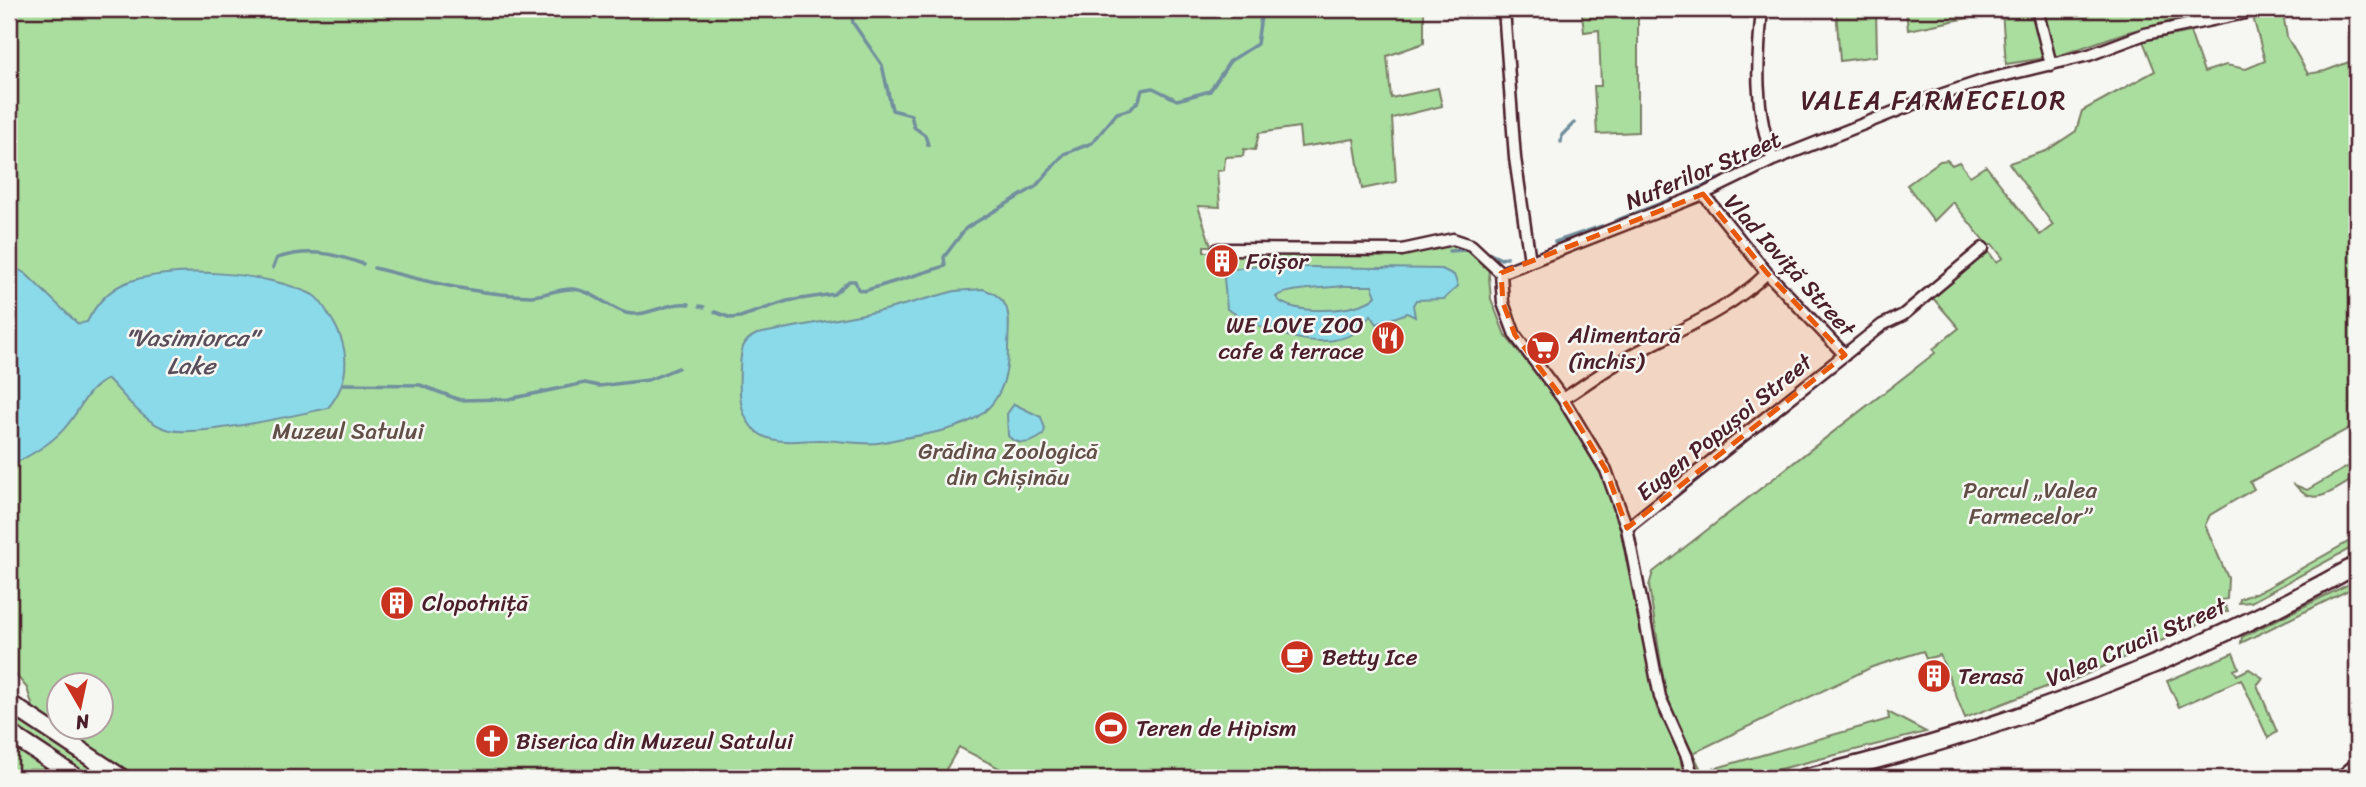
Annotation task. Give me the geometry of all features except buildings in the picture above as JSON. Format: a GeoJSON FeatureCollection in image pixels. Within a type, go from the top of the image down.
{"type":"FeatureCollection","features":[{"type":"Feature","properties":{"kind":"main road","name":"Valea Crucii Street"},"geometry":{"type":"LineString","coordinates":[[1804,778],[1949,738],[2105,683],[2278,606],[2357,565]]}},
{"type":"Feature","properties":{"kind":"main road"},"geometry":{"type":"LineString","coordinates":[[9,703],[122,778]]}},
{"type":"Feature","properties":{"kind":"main road"},"geometry":{"type":"LineString","coordinates":[[9,733],[76,778]]}},
{"type":"Feature","properties":{"kind":"street"},"geometry":{"type":"LineString","coordinates":[[1504,9],[1517,169],[1530,261]]}},
{"type":"Feature","properties":{"kind":"street"},"geometry":{"type":"LineString","coordinates":[[1762,9],[1756,76],[1767,143],[1773,160]]}},
{"type":"Feature","properties":{"kind":"street"},"geometry":{"type":"LineString","coordinates":[[2037,9],[2051,65]]}},
{"type":"Feature","properties":{"kind":"street","name":"Nuferilor Street"},"geometry":{"type":"LineString","coordinates":[[1501,273],[1703,194],[1773,160],[1919,102],[1985,80],[2051,65],[2145,34],[2264,9]]}},
{"type":"Feature","properties":{"kind":"street","name":"Vlad Ioviță Street"},"geometry":{"type":"LineString","coordinates":[[1703,194],[1767,273],[1845,355],[1882,326],[1903,315],[1983,248]]}},
{"type":"Feature","properties":{"kind":"street"},"geometry":{"type":"LineString","coordinates":[[1218,249],[1402,250],[1453,239],[1471,245],[1501,273],[1503,303],[1515,335],[1563,399],[1606,470],[1627,528],[1660,697],[1687,757],[1693,778]]}},
{"type":"Feature","properties":{"kind":"street"},"geometry":{"type":"LineString","coordinates":[[1563,399],[1622,360],[1728,306],[1747,293],[1767,273]]}},
{"type":"Feature","properties":{"kind":"street","name":"Eugen Popușoi Street"},"geometry":{"type":"LineString","coordinates":[[1627,528],[1845,355]]}},
{"type":"Feature","properties":{"kind":"street"},"geometry":{"type":"LineString","coordinates":[[2339,778],[2357,764]]}},
{"type":"Feature","properties":{"kind":"highlighted area"},"geometry":{"type":"Polygon","coordinates":[[[1703,194],[1767,273],[1845,355],[1627,528],[1606,470],[1563,399],[1515,335],[1503,303],[1501,273],[1703,194]]]}},
{"type":"Feature","properties":{"kind":"green space"},"geometry":{"type":"Polygon","coordinates":[[[9,9],[1424,9],[1424,43],[1387,56],[1391,98],[1438,88],[1442,106],[1392,118],[1396,182],[1362,189],[1354,139],[1301,147],[1299,127],[1259,133],[1255,150],[1244,149],[1243,156],[1225,157],[1224,170],[1217,171],[1220,207],[1198,206],[1211,246],[1204,246],[1204,252],[1451,243],[1467,247],[1488,265],[1491,299],[1505,335],[1569,415],[1594,456],[1618,519],[1657,709],[1677,748],[1685,778],[1018,778],[959,747],[941,778],[138,778],[80,742],[116,742],[116,672],[46,672],[46,721],[35,714],[27,688],[9,667],[9,9]]]}},
{"type":"Feature","properties":{"kind":"green space"},"geometry":{"type":"Polygon","coordinates":[[[1614,9],[1638,9],[1638,132],[1597,134],[1594,86],[1601,86],[1599,30],[1584,32],[1582,14],[1614,9]]]}},
{"type":"Feature","properties":{"kind":"green space"},"geometry":{"type":"Polygon","coordinates":[[[1836,9],[1876,9],[1877,56],[1840,61],[1836,9]]]}},
{"type":"Feature","properties":{"kind":"green space"},"geometry":{"type":"Polygon","coordinates":[[[1906,9],[2218,9],[2124,33],[2058,56],[2006,64],[2002,11],[1908,30],[1906,9]]]}},
{"type":"Feature","properties":{"kind":"green space","name":"Parcul „Valea Farmecelor”"},"geometry":{"type":"Polygon","coordinates":[[[2283,14],[2287,37],[2308,74],[2325,71],[2357,59],[2357,424],[2250,482],[2254,489],[2210,515],[2205,525],[2228,578],[2227,599],[2222,600],[2228,611],[2069,682],[2067,679],[1965,718],[1940,655],[1926,659],[1923,651],[1872,667],[1693,753],[1702,772],[1889,719],[1888,712],[1926,732],[1745,778],[1700,778],[1693,754],[1667,702],[1649,586],[1653,572],[1935,353],[1933,349],[1959,328],[1932,297],[1988,251],[1996,262],[2003,258],[1992,244],[1986,248],[1981,243],[1984,241],[1953,202],[1934,221],[1907,185],[1940,161],[1947,160],[1952,165],[1959,162],[1970,176],[1986,166],[2040,235],[2053,225],[2009,163],[2046,151],[2076,131],[2082,111],[2155,71],[2143,41],[2190,32],[2204,72],[2226,65],[2246,69],[2265,61],[2253,17],[2283,14]]]}},
{"type":"Feature","properties":{"kind":"green space"},"geometry":{"type":"Polygon","coordinates":[[[2351,465],[2357,477],[2325,495],[2310,496],[2295,485],[2307,490],[2351,465]]]}},
{"type":"Feature","properties":{"kind":"green space"},"geometry":{"type":"Polygon","coordinates":[[[2357,537],[2357,545],[2251,602],[2239,603],[2240,599],[2265,589],[2357,537]]]}},
{"type":"Feature","properties":{"kind":"green space"},"geometry":{"type":"Polygon","coordinates":[[[2357,580],[2357,586],[2241,643],[2242,637],[2357,580]]]}},
{"type":"Feature","properties":{"kind":"green space"},"geometry":{"type":"Polygon","coordinates":[[[2233,653],[2239,668],[2234,670],[2237,675],[2249,669],[2263,678],[2257,685],[2277,732],[2268,738],[2241,679],[2179,707],[2167,681],[2233,653]]]}},
{"type":"Feature","properties":{"kind":"green space"},"geometry":{"type":"Polygon","coordinates":[[[9,714],[46,738],[46,742],[51,742],[106,778],[94,778],[9,722],[9,714]]]}},
{"type":"Feature","properties":{"kind":"green space"},"geometry":{"type":"Polygon","coordinates":[[[9,739],[63,778],[9,778],[9,739]]]}},
{"type":"Feature","properties":{"kind":"water","name":"\"Vasimiorca\" Lake"},"geometry":{"type":"Polygon","coordinates":[[[9,264],[26,274],[78,324],[87,322],[106,295],[123,284],[166,274],[219,273],[294,287],[318,299],[336,327],[344,350],[341,386],[328,408],[241,425],[183,431],[170,430],[152,422],[108,379],[95,387],[56,437],[9,466],[9,264]]]}},
{"type":"Feature","properties":{"kind":"water"},"geometry":{"type":"Polygon","coordinates":[[[1253,266],[1442,269],[1454,275],[1458,286],[1444,299],[1416,300],[1413,305],[1415,317],[1407,313],[1377,324],[1371,315],[1358,331],[1343,338],[1309,340],[1273,331],[1227,309],[1224,278],[1233,269],[1253,266]],[[1372,286],[1307,289],[1276,297],[1295,308],[1342,309],[1357,306],[1376,296],[1372,286]]]}},
{"type":"Feature","properties":{"kind":"water"},"geometry":{"type":"Polygon","coordinates":[[[983,289],[1001,299],[1005,305],[1009,321],[1008,350],[1006,374],[1000,392],[990,406],[977,417],[944,430],[871,443],[771,439],[757,432],[746,419],[740,394],[740,362],[743,347],[757,334],[885,310],[955,291],[983,289]]]}},
{"type":"Feature","properties":{"kind":"water"},"geometry":{"type":"Polygon","coordinates":[[[1014,404],[1041,417],[1045,429],[1043,435],[1026,443],[1017,442],[1008,436],[1007,414],[1014,404]]]}},
{"type":"Feature","properties":{"kind":"waterway"},"geometry":{"type":"LineString","coordinates":[[851,9],[853,23],[882,65],[892,110],[911,115],[914,127],[925,135],[928,145]]}},
{"type":"Feature","properties":{"kind":"waterway"},"geometry":{"type":"LineString","coordinates":[[715,312],[731,318],[740,317],[787,301],[834,294],[849,281],[855,281],[858,289],[864,291],[945,266],[944,257],[966,228],[1035,187],[1064,154],[1092,143],[1117,113],[1131,109],[1139,100],[1142,90],[1153,88],[1177,100],[1210,91],[1230,61],[1257,44],[1262,9]]}},
{"type":"Feature","properties":{"kind":"waterway"},"geometry":{"type":"LineString","coordinates":[[1561,142],[1562,135],[1574,123]]}},
{"type":"Feature","properties":{"kind":"waterway"},"geometry":{"type":"LineString","coordinates":[[1734,171],[1763,157]]}},
{"type":"Feature","properties":{"kind":"waterway"},"geometry":{"type":"LineString","coordinates":[[1686,194],[1718,179]]}},
{"type":"Feature","properties":{"kind":"waterway"},"geometry":{"type":"LineString","coordinates":[[1615,221],[1672,199]]}},
{"type":"Feature","properties":{"kind":"waterway"},"geometry":{"type":"LineString","coordinates":[[1555,242],[1602,226]]}},
{"type":"Feature","properties":{"kind":"waterway"},"geometry":{"type":"LineString","coordinates":[[1449,251],[1465,250],[1475,253]]}},
{"type":"Feature","properties":{"kind":"waterway"},"geometry":{"type":"LineString","coordinates":[[273,268],[277,258],[300,253],[331,255],[363,264]]}},
{"type":"Feature","properties":{"kind":"waterway"},"geometry":{"type":"LineString","coordinates":[[1488,253],[1501,259],[1507,257]]}},
{"type":"Feature","properties":{"kind":"waterway"},"geometry":{"type":"LineString","coordinates":[[374,268],[491,293],[531,296],[568,289],[580,290],[620,311],[634,314],[689,304]]}},
{"type":"Feature","properties":{"kind":"waterway"},"geometry":{"type":"LineString","coordinates":[[700,306],[704,307]]}},
{"type":"Feature","properties":{"kind":"waterway"},"geometry":{"type":"LineString","coordinates":[[343,384],[420,385],[460,400],[509,399],[585,383],[599,386],[648,380],[678,368]]}},
{"type":"Feature","properties":{"kind":"place","name":"Foișor"},"geometry":{"type":"Point","coordinates":[1222,261]}},
{"type":"Feature","properties":{"kind":"place","name":"WE LOVE ZOO cafe & terrace"},"geometry":{"type":"Point","coordinates":[1388,338]}},
{"type":"Feature","properties":{"kind":"place","name":"Alimentară (închis)"},"geometry":{"type":"Point","coordinates":[1543,348]}},
{"type":"Feature","properties":{"kind":"place","name":"Clopotniță"},"geometry":{"type":"Point","coordinates":[397,603]}},
{"type":"Feature","properties":{"kind":"place","name":"Betty Ice"},"geometry":{"type":"Point","coordinates":[1297,657]}},
{"type":"Feature","properties":{"kind":"place","name":"Terasă"},"geometry":{"type":"Point","coordinates":[1934,676]}},
{"type":"Feature","properties":{"kind":"place","name":"Teren de Hipism"},"geometry":{"type":"Point","coordinates":[1111,728]}},
{"type":"Feature","properties":{"kind":"place","name":"Biserica din Muzeul Satului"},"geometry":{"type":"Point","coordinates":[492,741]}},
{"type":"Feature","properties":{"kind":"district","name":"VALEA FARMECELOR"},"geometry":{"type":"Point","coordinates":[1934,100]}},
{"type":"Feature","properties":{"kind":"park label","name":"Muzeul Satului"},"geometry":{"type":"Point","coordinates":[348,431]}},
{"type":"Feature","properties":{"kind":"park label","name":"Grădina Zoologică din Chișinău"},"geometry":{"type":"Point","coordinates":[1008,464]}}]}
